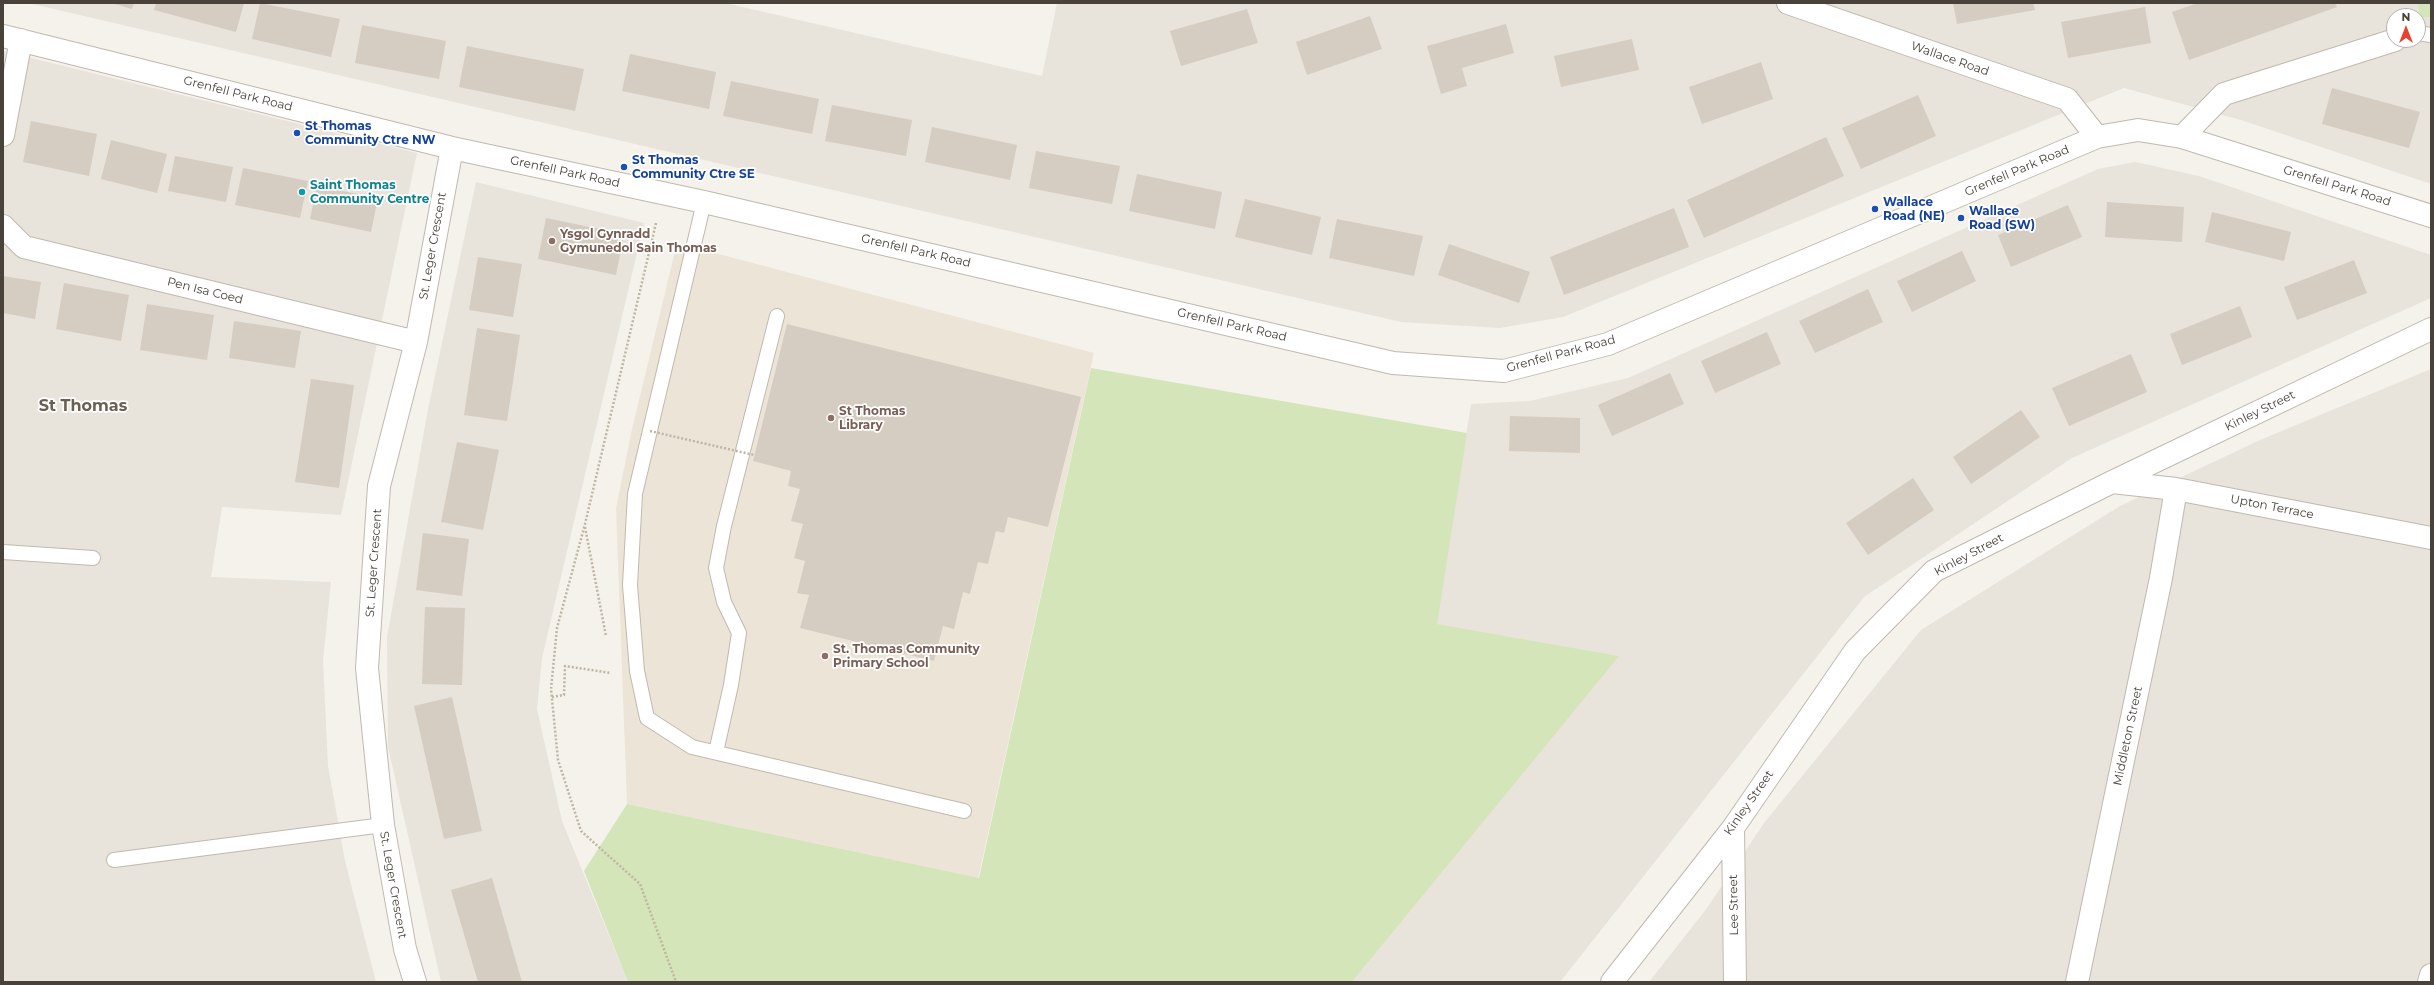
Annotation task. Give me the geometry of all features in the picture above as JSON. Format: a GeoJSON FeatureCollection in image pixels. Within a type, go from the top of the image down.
{"type":"FeatureCollection","features":[{"type":"Feature","properties":{"kind":"street","name":"Wallace Road"},"geometry":{"type":"LineString","coordinates":[[1788,3],[2067,99],[2097,137]]}},
{"type":"Feature","properties":{"kind":"street","name":"Grenfell Park Road"},"geometry":{"type":"LineString","coordinates":[[12,38],[452,148],[704,202],[1393,363],[1504,370],[1608,344],[2097,137],[2138,130],[2182,137],[2431,216]]}},
{"type":"Feature","properties":{"kind":"street"},"geometry":{"type":"LineString","coordinates":[[3,135],[12,38]]}},
{"type":"Feature","properties":{"kind":"street"},"geometry":{"type":"LineString","coordinates":[[2182,137],[2224,94],[2386,43]]}},
{"type":"Feature","properties":{"kind":"street","name":"St. Leger Crescent"},"geometry":{"type":"LineString","coordinates":[[415,982],[405,950],[382,825],[366,668],[379,486],[416,342],[452,148]]}},
{"type":"Feature","properties":{"kind":"street","name":"Pen Isa Coed"},"geometry":{"type":"LineString","coordinates":[[3,226],[24,246],[416,342]]}},
{"type":"Feature","properties":{"kind":"street","name":"Kinley Street"},"geometry":{"type":"LineString","coordinates":[[1612,982],[1733,828],[1855,651],[1934,571],[2112,482],[2431,329]]}},
{"type":"Feature","properties":{"kind":"street","name":"Upton Terrace"},"geometry":{"type":"LineString","coordinates":[[2112,482],[2176,489],[2431,538]]}},
{"type":"Feature","properties":{"kind":"street","name":"Middleton Street"},"geometry":{"type":"LineString","coordinates":[[2077,982],[2161,578],[2176,489]]}},
{"type":"Feature","properties":{"kind":"street","name":"Lee Street"},"geometry":{"type":"LineString","coordinates":[[1733,828],[1735,982]]}},
{"type":"Feature","properties":{"kind":"street"},"geometry":{"type":"LineString","coordinates":[[2429,982],[2431,975]]}},
{"type":"Feature","properties":{"kind":"lane"},"geometry":{"type":"LineString","coordinates":[[704,202],[635,494],[630,585],[637,671],[648,718],[692,747],[964,810]]}},
{"type":"Feature","properties":{"kind":"lane"},"geometry":{"type":"LineString","coordinates":[[716,752],[731,685],[739,633],[724,602],[716,568],[724,526],[777,316]]}},
{"type":"Feature","properties":{"kind":"lane"},"geometry":{"type":"LineString","coordinates":[[3,552],[93,558]]}},
{"type":"Feature","properties":{"kind":"lane"},"geometry":{"type":"LineString","coordinates":[[114,860],[382,825]]}},
{"type":"Feature","properties":{"kind":"path"},"geometry":{"type":"LineString","coordinates":[[650,431],[754,455]]}},
{"type":"Feature","properties":{"kind":"path"},"geometry":{"type":"LineString","coordinates":[[585,524],[607,642]]}},
{"type":"Feature","properties":{"kind":"path"},"geometry":{"type":"LineString","coordinates":[[552,697],[564,696],[566,666],[613,673],[612,665]]}},
{"type":"Feature","properties":{"kind":"shaded area"},"geometry":{"type":"Polygon","coordinates":[[[28,3],[725,3],[1042,76],[1057,3],[2418,3],[2418,8],[2386,8],[2386,48],[2426,48],[2426,17],[2431,17],[2431,184],[2241,120],[2124,88],[1563,317],[1500,328],[1401,322],[28,3]]]}},
{"type":"Feature","properties":{"kind":"shaded area"},"geometry":{"type":"Polygon","coordinates":[[[3,51],[417,153],[341,515],[222,507],[211,577],[331,582],[323,660],[328,766],[345,861],[376,982],[3,982],[3,51]]]}},
{"type":"Feature","properties":{"kind":"shaded area"},"geometry":{"type":"Polygon","coordinates":[[[2135,162],[2199,176],[2431,255],[2431,298],[2072,458],[1864,597],[1560,982],[1352,982],[1618,656],[1436,624],[1471,404],[1530,401],[1628,378],[2098,169],[2135,162]]]}},
{"type":"Feature","properties":{"kind":"shaded area"},"geometry":{"type":"Polygon","coordinates":[[[476,182],[644,223],[542,658],[537,709],[562,821],[628,982],[441,982],[388,747],[387,637],[428,409],[476,182]]]}},
{"type":"Feature","properties":{"kind":"shaded area","name":"St. Thomas Community Primary School"},"geometry":{"type":"Polygon","coordinates":[[[677,243],[1094,353],[978,879],[627,804],[616,508],[632,429],[677,243]]]}},
{"type":"Feature","properties":{"kind":"shaded area"},"geometry":{"type":"Polygon","coordinates":[[[2431,369],[2431,982],[1649,982],[1707,908],[1764,823],[1921,630],[2120,506],[2260,440],[2431,369]]]}},
{"type":"Feature","properties":{"kind":"green space"},"geometry":{"type":"Polygon","coordinates":[[[2418,3],[2431,3],[2431,17],[2426,17],[2426,8],[2418,8],[2418,3]]]}},
{"type":"Feature","properties":{"kind":"green space"},"geometry":{"type":"Polygon","coordinates":[[[1091,368],[1467,433],[1437,624],[1619,656],[1352,982],[628,982],[584,871],[627,804],[979,878],[1091,368]]]}},
{"type":"Feature","properties":{"kind":"building"},"geometry":{"type":"Polygon","coordinates":[[[111,3],[134,3],[132,9],[111,3]]]}},
{"type":"Feature","properties":{"kind":"building"},"geometry":{"type":"Polygon","coordinates":[[[156,3],[244,3],[236,32],[154,10],[156,3]]]}},
{"type":"Feature","properties":{"kind":"building"},"geometry":{"type":"Polygon","coordinates":[[[260,3],[340,19],[331,57],[252,39],[260,3]]]}},
{"type":"Feature","properties":{"kind":"building"},"geometry":{"type":"Polygon","coordinates":[[[1953,3],[2033,3],[2035,10],[1957,24],[1953,3]]]}},
{"type":"Feature","properties":{"kind":"building"},"geometry":{"type":"Polygon","coordinates":[[[2198,3],[2335,3],[2337,7],[2189,60],[2172,12],[2198,3]]]}},
{"type":"Feature","properties":{"kind":"building"},"geometry":{"type":"Polygon","coordinates":[[[2145,7],[2151,43],[2068,58],[2061,22],[2145,7]]]}},
{"type":"Feature","properties":{"kind":"building"},"geometry":{"type":"Polygon","coordinates":[[[1247,9],[1258,43],[1181,66],[1170,31],[1247,9]]]}},
{"type":"Feature","properties":{"kind":"building"},"geometry":{"type":"Polygon","coordinates":[[[1370,16],[1382,49],[1307,75],[1296,42],[1370,16]]]}},
{"type":"Feature","properties":{"kind":"building"},"geometry":{"type":"Polygon","coordinates":[[[1506,24],[1514,53],[1462,68],[1467,86],[1441,94],[1427,46],[1506,24]]]}},
{"type":"Feature","properties":{"kind":"building"},"geometry":{"type":"Polygon","coordinates":[[[362,25],[446,41],[439,79],[355,63],[362,25]]]}},
{"type":"Feature","properties":{"kind":"building"},"geometry":{"type":"Polygon","coordinates":[[[1632,39],[1639,70],[1561,87],[1554,56],[1632,39]]]}},
{"type":"Feature","properties":{"kind":"building"},"geometry":{"type":"Polygon","coordinates":[[[467,46],[584,69],[575,111],[459,87],[467,46]]]}},
{"type":"Feature","properties":{"kind":"building"},"geometry":{"type":"Polygon","coordinates":[[[630,54],[716,72],[709,109],[622,91],[630,54]]]}},
{"type":"Feature","properties":{"kind":"building"},"geometry":{"type":"Polygon","coordinates":[[[1761,62],[1773,99],[1702,124],[1689,87],[1761,62]]]}},
{"type":"Feature","properties":{"kind":"building"},"geometry":{"type":"Polygon","coordinates":[[[731,81],[819,99],[812,134],[723,116],[731,81]]]}},
{"type":"Feature","properties":{"kind":"building"},"geometry":{"type":"Polygon","coordinates":[[[2332,88],[2420,112],[2409,148],[2322,124],[2332,88]]]}},
{"type":"Feature","properties":{"kind":"building"},"geometry":{"type":"Polygon","coordinates":[[[1918,95],[1936,136],[1861,169],[1842,128],[1918,95]]]}},
{"type":"Feature","properties":{"kind":"building"},"geometry":{"type":"Polygon","coordinates":[[[832,105],[912,120],[906,156],[825,141],[832,105]]]}},
{"type":"Feature","properties":{"kind":"building"},"geometry":{"type":"Polygon","coordinates":[[[31,121],[97,134],[89,176],[23,162],[31,121]]]}},
{"type":"Feature","properties":{"kind":"building"},"geometry":{"type":"Polygon","coordinates":[[[932,127],[1017,145],[1010,180],[925,162],[932,127]]]}},
{"type":"Feature","properties":{"kind":"building"},"geometry":{"type":"Polygon","coordinates":[[[1826,137],[1844,176],[1704,238],[1687,200],[1826,137]]]}},
{"type":"Feature","properties":{"kind":"building"},"geometry":{"type":"Polygon","coordinates":[[[111,140],[167,154],[157,193],[101,179],[111,140]]]}},
{"type":"Feature","properties":{"kind":"building"},"geometry":{"type":"Polygon","coordinates":[[[1036,151],[1120,166],[1112,204],[1029,188],[1036,151]]]}},
{"type":"Feature","properties":{"kind":"building"},"geometry":{"type":"Polygon","coordinates":[[[175,156],[233,167],[226,202],[168,191],[175,156]]]}},
{"type":"Feature","properties":{"kind":"building"},"geometry":{"type":"Polygon","coordinates":[[[243,168],[308,181],[300,218],[235,205],[243,168]]]}},
{"type":"Feature","properties":{"kind":"building"},"geometry":{"type":"Polygon","coordinates":[[[1137,174],[1222,192],[1215,229],[1129,211],[1137,174]]]}},
{"type":"Feature","properties":{"kind":"building"},"geometry":{"type":"Polygon","coordinates":[[[317,186],[378,198],[371,232],[310,219],[317,186]]]}},
{"type":"Feature","properties":{"kind":"building"},"geometry":{"type":"Polygon","coordinates":[[[1245,199],[1321,217],[1312,255],[1235,237],[1245,199]]]}},
{"type":"Feature","properties":{"kind":"building"},"geometry":{"type":"Polygon","coordinates":[[[2107,202],[2184,207],[2182,242],[2105,237],[2107,202]]]}},
{"type":"Feature","properties":{"kind":"building"},"geometry":{"type":"Polygon","coordinates":[[[2068,205],[2082,237],[2011,267],[1998,235],[2068,205]]]}},
{"type":"Feature","properties":{"kind":"building"},"geometry":{"type":"Polygon","coordinates":[[[1674,208],[1689,247],[1564,295],[1550,257],[1674,208]]]}},
{"type":"Feature","properties":{"kind":"building"},"geometry":{"type":"Polygon","coordinates":[[[2212,212],[2291,232],[2284,261],[2205,242],[2212,212]]]}},
{"type":"Feature","properties":{"kind":"building"},"geometry":{"type":"Polygon","coordinates":[[[546,218],[624,234],[616,275],[538,259],[546,218]]]}},
{"type":"Feature","properties":{"kind":"building"},"geometry":{"type":"Polygon","coordinates":[[[1337,219],[1423,236],[1414,276],[1329,258],[1337,219]]]}},
{"type":"Feature","properties":{"kind":"building"},"geometry":{"type":"Polygon","coordinates":[[[1449,244],[1530,272],[1519,303],[1438,275],[1449,244]]]}},
{"type":"Feature","properties":{"kind":"building"},"geometry":{"type":"Polygon","coordinates":[[[1962,251],[1976,281],[1912,312],[1897,281],[1962,251]]]}},
{"type":"Feature","properties":{"kind":"building"},"geometry":{"type":"Polygon","coordinates":[[[478,257],[522,264],[513,317],[469,310],[478,257]]]}},
{"type":"Feature","properties":{"kind":"building"},"geometry":{"type":"Polygon","coordinates":[[[2354,260],[2367,293],[2297,320],[2284,287],[2354,260]]]}},
{"type":"Feature","properties":{"kind":"building"},"geometry":{"type":"Polygon","coordinates":[[[3,276],[41,282],[35,319],[3,313],[3,276]]]}},
{"type":"Feature","properties":{"kind":"building"},"geometry":{"type":"Polygon","coordinates":[[[64,283],[129,295],[121,341],[56,329],[64,283]]]}},
{"type":"Feature","properties":{"kind":"building"},"geometry":{"type":"Polygon","coordinates":[[[1868,289],[1883,322],[1815,353],[1799,321],[1868,289]]]}},
{"type":"Feature","properties":{"kind":"building"},"geometry":{"type":"Polygon","coordinates":[[[147,304],[214,315],[207,360],[140,350],[147,304]]]}},
{"type":"Feature","properties":{"kind":"building"},"geometry":{"type":"Polygon","coordinates":[[[2240,306],[2252,337],[2182,365],[2170,334],[2240,306]]]}},
{"type":"Feature","properties":{"kind":"building"},"geometry":{"type":"Polygon","coordinates":[[[234,321],[301,331],[295,368],[229,358],[234,321]]]}},
{"type":"Feature","properties":{"kind":"building"},"geometry":{"type":"Polygon","coordinates":[[[787,324],[1081,397],[1048,527],[1008,517],[1004,533],[996,531],[988,564],[978,562],[970,594],[963,592],[954,629],[943,626],[934,661],[800,628],[809,595],[797,593],[805,561],[794,558],[803,524],[791,521],[800,489],[788,486],[791,471],[753,461],[787,324]]]}},
{"type":"Feature","properties":{"kind":"building"},"geometry":{"type":"Polygon","coordinates":[[[477,328],[520,335],[507,421],[464,415],[477,328]]]}},
{"type":"Feature","properties":{"kind":"building"},"geometry":{"type":"Polygon","coordinates":[[[1767,332],[1781,364],[1715,393],[1701,361],[1767,332]]]}},
{"type":"Feature","properties":{"kind":"building"},"geometry":{"type":"Polygon","coordinates":[[[2131,354],[2147,392],[2069,426],[2052,388],[2131,354]]]}},
{"type":"Feature","properties":{"kind":"building"},"geometry":{"type":"Polygon","coordinates":[[[1670,373],[1684,404],[1612,436],[1598,405],[1670,373]]]}},
{"type":"Feature","properties":{"kind":"building"},"geometry":{"type":"Polygon","coordinates":[[[311,379],[354,385],[339,488],[295,482],[311,379]]]}},
{"type":"Feature","properties":{"kind":"building"},"geometry":{"type":"Polygon","coordinates":[[[2021,410],[2040,437],[1971,484],[1953,457],[2021,410]]]}},
{"type":"Feature","properties":{"kind":"building"},"geometry":{"type":"Polygon","coordinates":[[[1510,416],[1580,418],[1580,453],[1509,451],[1510,416]]]}},
{"type":"Feature","properties":{"kind":"building"},"geometry":{"type":"Polygon","coordinates":[[[457,442],[499,450],[483,530],[441,522],[457,442]]]}},
{"type":"Feature","properties":{"kind":"building"},"geometry":{"type":"Polygon","coordinates":[[[1913,478],[1934,510],[1868,555],[1846,523],[1913,478]]]}},
{"type":"Feature","properties":{"kind":"building"},"geometry":{"type":"Polygon","coordinates":[[[423,533],[469,539],[462,596],[416,590],[423,533]]]}},
{"type":"Feature","properties":{"kind":"building"},"geometry":{"type":"Polygon","coordinates":[[[425,607],[465,608],[462,685],[422,684],[425,607]]]}},
{"type":"Feature","properties":{"kind":"building"},"geometry":{"type":"Polygon","coordinates":[[[452,697],[482,831],[444,839],[414,706],[452,697]]]}},
{"type":"Feature","properties":{"kind":"building"},"geometry":{"type":"Polygon","coordinates":[[[492,878],[522,982],[478,982],[451,890],[492,878]]]}},
{"type":"Feature","properties":{"kind":"place","name":"St Thomas Community Ctre NW"},"geometry":{"type":"Point","coordinates":[297,133]}},
{"type":"Feature","properties":{"kind":"place","name":"St Thomas Community Ctre SE"},"geometry":{"type":"Point","coordinates":[624,167]}},
{"type":"Feature","properties":{"kind":"place","name":"Saint Thomas Community Centre"},"geometry":{"type":"Point","coordinates":[302,192]}},
{"type":"Feature","properties":{"kind":"place","name":"Wallace Road (NE)"},"geometry":{"type":"Point","coordinates":[1875,209]}},
{"type":"Feature","properties":{"kind":"place","name":"Wallace Road (SW)"},"geometry":{"type":"Point","coordinates":[1961,218]}},
{"type":"Feature","properties":{"kind":"place","name":"Ysgol Gynradd Gymunedol Sain Thomas"},"geometry":{"type":"Point","coordinates":[552,241]}},
{"type":"Feature","properties":{"kind":"place","name":"St Thomas Library"},"geometry":{"type":"Point","coordinates":[831,418]}},
{"type":"Feature","properties":{"kind":"place","name":"St. Thomas Community Primary School"},"geometry":{"type":"Point","coordinates":[825,656]}},
{"type":"Feature","properties":{"kind":"district","name":"St Thomas"},"geometry":{"type":"Point","coordinates":[83,406]}}]}
